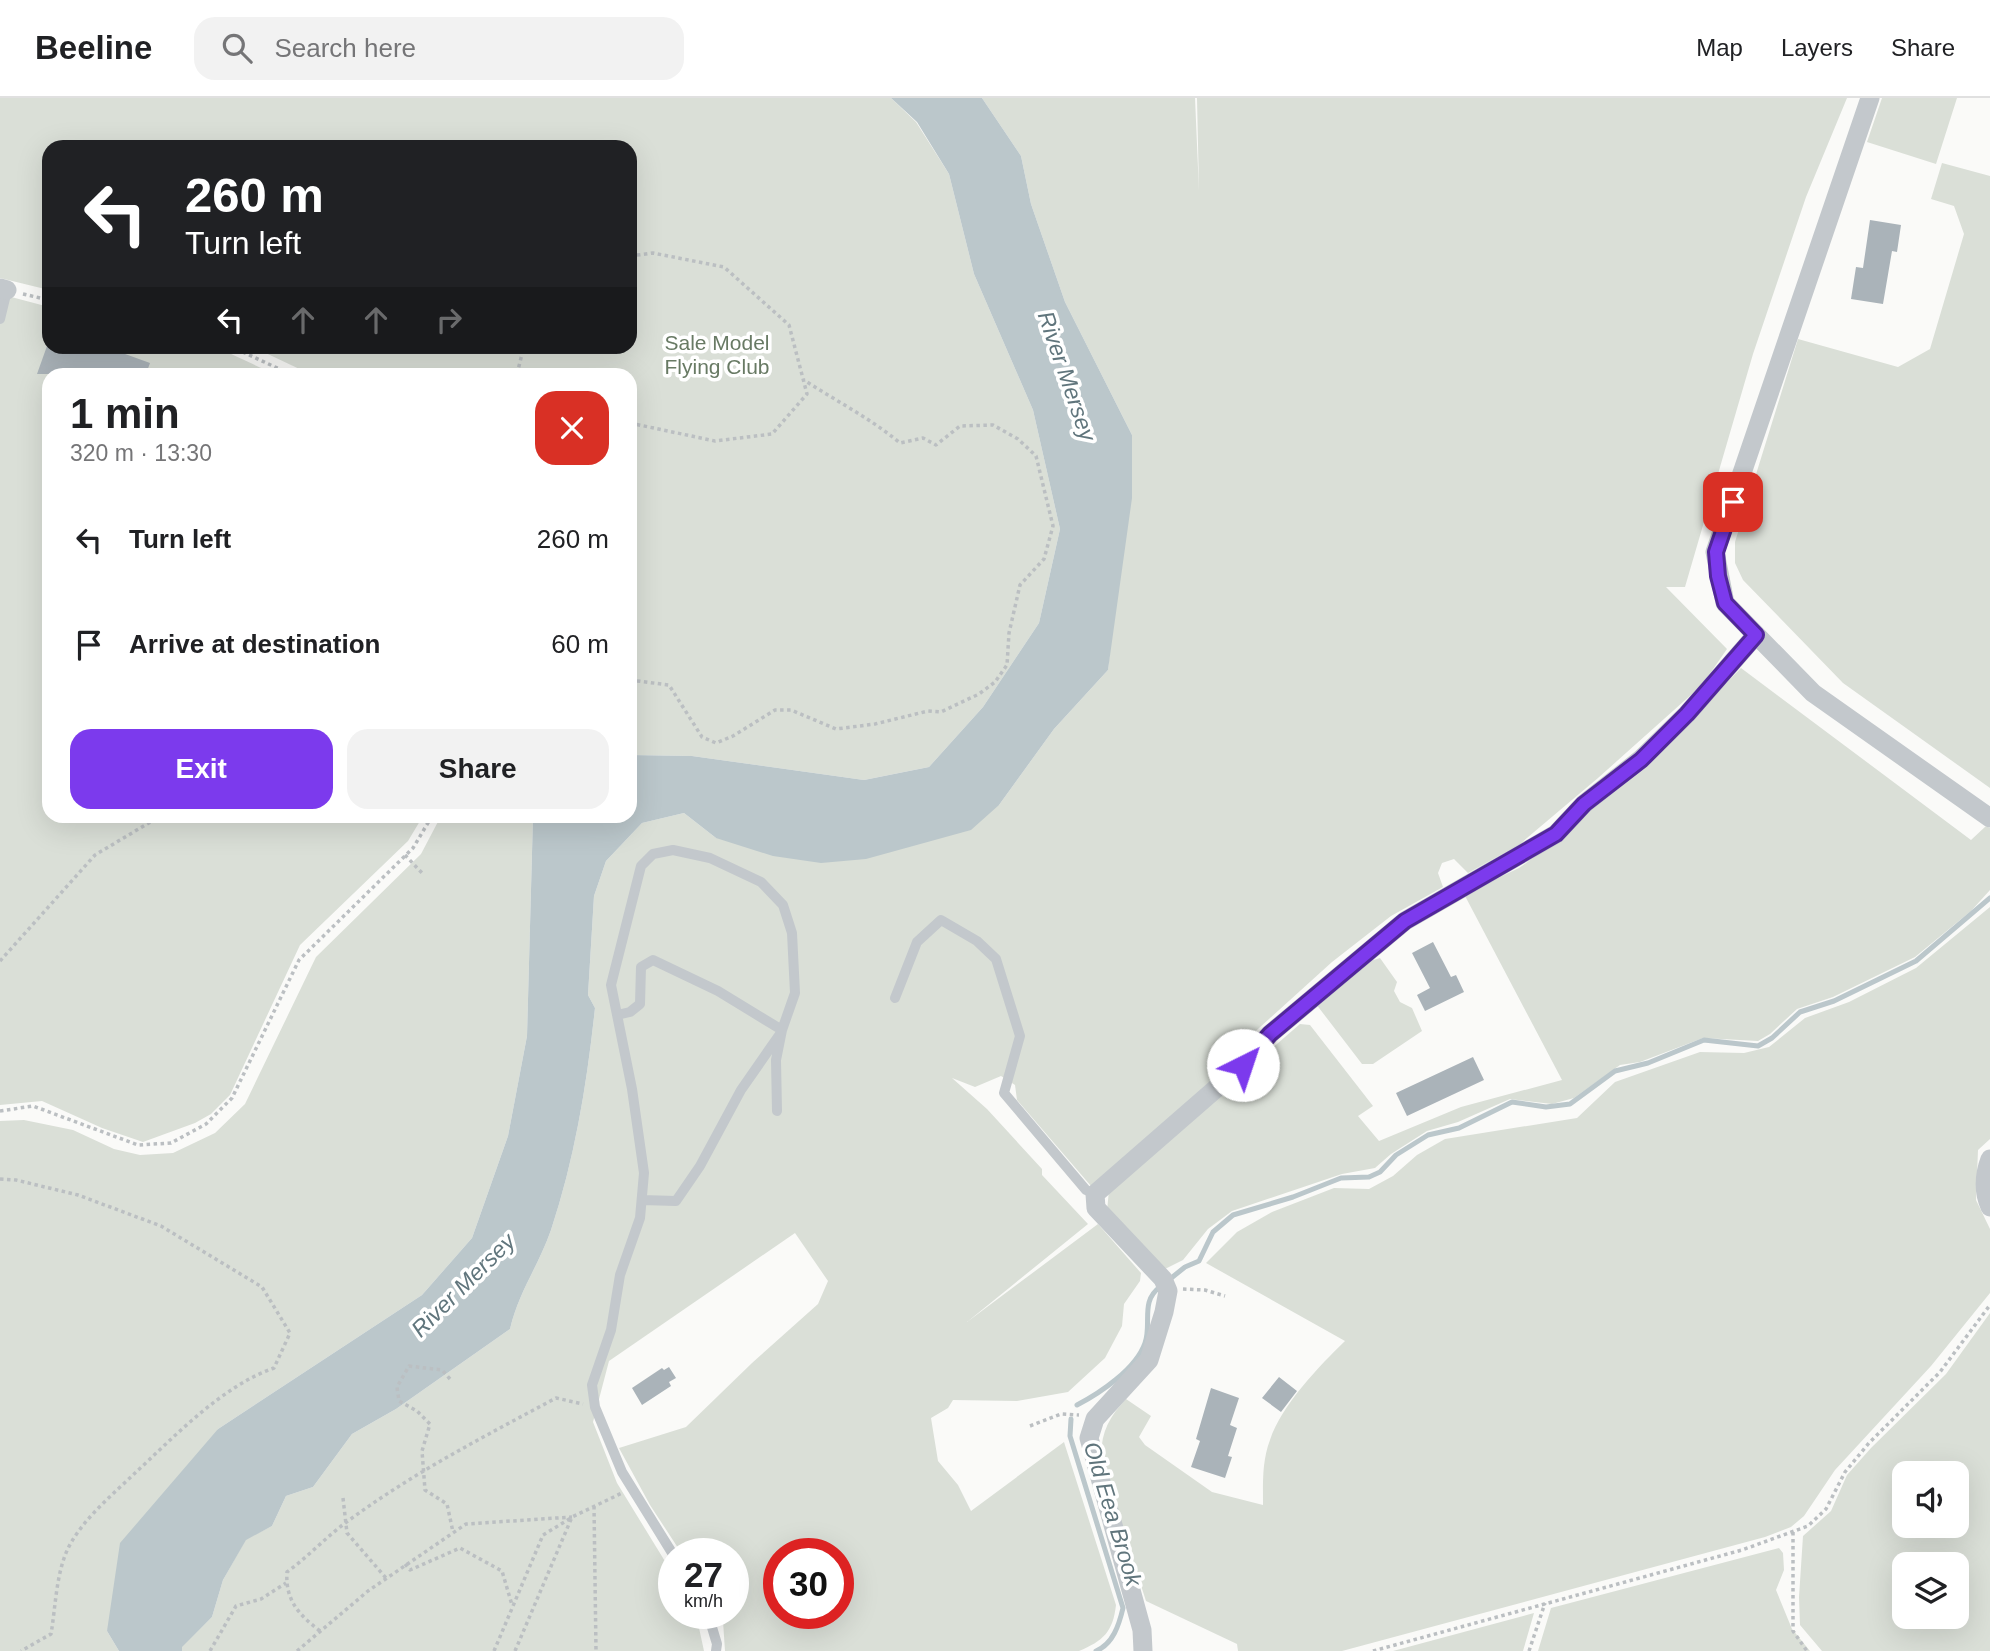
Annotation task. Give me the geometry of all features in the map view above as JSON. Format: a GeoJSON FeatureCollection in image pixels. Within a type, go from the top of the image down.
{"type":"FeatureCollection","features":[{"type":"Feature","properties":{"kind":"street"},"geometry":{"type":"LineString","coordinates":[[1870,98],[1716,552],[1725,603],[1813,693],[1989,816]]}},
{"type":"Feature","properties":{"kind":"street"},"geometry":{"type":"LineString","coordinates":[[1143,1651],[1142,1629],[1089,1438],[1094,1422],[1149,1360],[1168,1291],[1163,1279],[1096,1208],[1095,1194],[1243,1065],[1270,1034],[1405,921],[1556,834],[1584,804],[1641,760],[1687,714],[1756,635]]}},
{"type":"Feature","properties":{"kind":"street"},"geometry":{"type":"LineString","coordinates":[[1990,1159],[1985,1178],[1985,1197],[1990,1207]]}},
{"type":"Feature","properties":{"kind":"lane"},"geometry":{"type":"LineString","coordinates":[[0,318],[4,289]]}},
{"type":"Feature","properties":{"kind":"lane"},"geometry":{"type":"LineString","coordinates":[[663,1538],[631,1488],[595,1407],[592,1385],[611,1330],[620,1275],[640,1218],[644,1172],[611,985],[641,866],[653,854],[673,850],[710,858],[734,867],[761,883],[783,905],[792,933],[795,993],[782,1030],[776,1060],[777,1111]]}},
{"type":"Feature","properties":{"kind":"lane"},"geometry":{"type":"LineString","coordinates":[[895,998],[917,942],[942,920],[977,941],[996,959],[1020,1036],[1004,1093],[1086,1190],[1095,1194]]}},
{"type":"Feature","properties":{"kind":"lane"},"geometry":{"type":"LineString","coordinates":[[617,1015],[630,1012],[640,1004],[640,967],[653,960],[718,991],[782,1030]]}},
{"type":"Feature","properties":{"kind":"lane"},"geometry":{"type":"LineString","coordinates":[[642,1200],[676,1201],[700,1166],[741,1090],[782,1030]]}},
{"type":"Feature","properties":{"kind":"lane"},"geometry":{"type":"LineString","coordinates":[[712,1629],[716,1651]]}},
{"type":"Feature","properties":{"kind":"path"},"geometry":{"type":"LineString","coordinates":[[637,255],[653,253],[724,267],[789,325],[807,394],[772,434],[715,441],[637,424]]}},
{"type":"Feature","properties":{"kind":"path"},"geometry":{"type":"LineString","coordinates":[[4,289],[42,298]]}},
{"type":"Feature","properties":{"kind":"path"},"geometry":{"type":"LineString","coordinates":[[247,354],[277,368]]}},
{"type":"Feature","properties":{"kind":"path"},"geometry":{"type":"LineString","coordinates":[[637,681],[670,685],[702,737],[716,743],[733,736],[757,718],[775,710],[791,710],[836,729],[875,724],[928,711],[941,712],[979,694],[995,682],[1007,665],[1009,633],[1020,585],[1044,559],[1053,526],[1035,456],[1018,439],[993,425],[960,426],[936,445],[923,438],[900,443],[872,419],[861,416],[804,380]]}},
{"type":"Feature","properties":{"kind":"path"},"geometry":{"type":"LineString","coordinates":[[0,961],[94,855],[149,823]]}},
{"type":"Feature","properties":{"kind":"path"},"geometry":{"type":"LineString","coordinates":[[0,1111],[33,1106],[138,1145],[171,1143],[206,1124],[232,1098],[299,960],[413,848],[428,823]]}},
{"type":"Feature","properties":{"kind":"path"},"geometry":{"type":"LineString","coordinates":[[405,855],[422,873]]}},
{"type":"Feature","properties":{"kind":"path"},"geometry":{"type":"LineString","coordinates":[[0,1179],[16,1180],[78,1195],[161,1226],[262,1287],[289,1333],[274,1368],[258,1373],[192,1420],[117,1490],[85,1525],[72,1541],[62,1565],[51,1634],[21,1651]]}},
{"type":"Feature","properties":{"kind":"path"},"geometry":{"type":"LineString","coordinates":[[1168,1291],[1175,1288],[1205,1290],[1225,1296]]}},
{"type":"Feature","properties":{"kind":"path"},"geometry":{"type":"LineString","coordinates":[[1373,1651],[1742,1549],[1808,1527],[1826,1509],[1845,1472],[1869,1443],[1940,1372],[1990,1305]]}},
{"type":"Feature","properties":{"kind":"path"},"geometry":{"type":"LineString","coordinates":[[450,1379],[442,1370],[410,1366],[397,1387],[399,1401],[418,1411],[430,1424],[422,1451],[425,1490],[447,1504],[453,1532]]}},
{"type":"Feature","properties":{"kind":"path"},"geometry":{"type":"LineString","coordinates":[[320,1631],[299,1615],[286,1583],[287,1572],[311,1555],[346,1522],[412,1478],[556,1398],[595,1407]]}},
{"type":"Feature","properties":{"kind":"path"},"geometry":{"type":"LineString","coordinates":[[1030,1426],[1061,1414],[1076,1413],[1094,1422]]}},
{"type":"Feature","properties":{"kind":"path"},"geometry":{"type":"LineString","coordinates":[[494,1651],[543,1535],[572,1517],[631,1488]]}},
{"type":"Feature","properties":{"kind":"path"},"geometry":{"type":"LineString","coordinates":[[342,1498],[347,1533],[386,1578]]}},
{"type":"Feature","properties":{"kind":"path"},"geometry":{"type":"LineString","coordinates":[[594,1506],[596,1651]]}},
{"type":"Feature","properties":{"kind":"path"},"geometry":{"type":"LineString","coordinates":[[298,1651],[386,1578],[466,1524],[572,1517]]}},
{"type":"Feature","properties":{"kind":"path"},"geometry":{"type":"LineString","coordinates":[[515,1651],[572,1517]]}},
{"type":"Feature","properties":{"kind":"path"},"geometry":{"type":"LineString","coordinates":[[1793,1532],[1793,1631],[1807,1651]]}},
{"type":"Feature","properties":{"kind":"path"},"geometry":{"type":"LineString","coordinates":[[405,1564],[410,1570],[460,1548],[502,1571],[513,1607]]}},
{"type":"Feature","properties":{"kind":"path"},"geometry":{"type":"LineString","coordinates":[[209,1651],[236,1606],[261,1599],[286,1583]]}},
{"type":"Feature","properties":{"kind":"path"},"geometry":{"type":"LineString","coordinates":[[1528,1651],[1545,1604]]}},
{"type":"Feature","properties":{"kind":"green space","name":"Sale Model Flying Club"},"geometry":{"type":"Polygon","coordinates":[[[0,98],[891,98],[916,122],[949,174],[974,274],[1033,410],[1060,529],[1039,623],[983,707],[929,767],[864,780],[692,756],[637,755],[637,368],[297,368],[268,354],[637,354],[637,140],[42,140],[42,288],[0,278],[0,98]]]}},
{"type":"Feature","properties":{"kind":"green space"},"geometry":{"type":"Polygon","coordinates":[[[982,98],[1195,98],[1199,191],[1197,98],[1847,98],[1806,197],[1753,354],[1685,587],[1666,587],[1727,649],[1702,685],[1520,844],[1468,873],[1454,859],[1442,863],[1438,873],[1443,887],[1391,916],[1332,962],[1247,1039],[1247,1052],[1091,1186],[1017,1100],[1015,1085],[1001,1076],[975,1087],[952,1078],[987,1109],[1042,1169],[1042,1175],[1088,1224],[967,1322],[1098,1224],[1141,1273],[1140,1281],[1124,1304],[1122,1326],[1105,1358],[1068,1392],[1017,1401],[953,1400],[948,1408],[931,1418],[938,1461],[958,1485],[971,1511],[1064,1442],[1116,1605],[1109,1629],[1094,1643],[1079,1651],[725,1651],[724,1629],[749,1629],[749,1538],[672,1538],[619,1448],[686,1427],[818,1304],[828,1281],[795,1233],[609,1361],[593,1422],[617,1483],[658,1550],[658,1629],[699,1629],[704,1651],[182,1651],[181,1647],[212,1617],[223,1580],[246,1539],[272,1526],[286,1496],[313,1487],[352,1434],[396,1409],[510,1329],[551,1230],[573,1148],[584,1092],[595,1008],[588,995],[594,896],[606,861],[642,823],[684,813],[716,838],[999,805],[1054,729],[1108,670],[1132,435],[1065,302],[1031,204],[1021,156],[982,98]]]}},
{"type":"Feature","properties":{"kind":"green space"},"geometry":{"type":"Polygon","coordinates":[[[1882,98],[1957,98],[1936,164],[1867,142],[1882,98]]]}},
{"type":"Feature","properties":{"kind":"green space"},"geometry":{"type":"Polygon","coordinates":[[[1942,163],[1990,176],[1990,788],[1843,683],[1743,580],[1735,563],[1735,542],[1798,339],[1898,367],[1930,349],[1964,234],[1954,206],[1931,199],[1942,163]]]}},
{"type":"Feature","properties":{"kind":"green space"},"geometry":{"type":"Polygon","coordinates":[[[0,294],[42,305],[42,354],[231,354],[261,368],[42,368],[42,823],[419,823],[408,841],[300,945],[230,1095],[211,1114],[195,1123],[143,1142],[102,1128],[42,1101],[0,1105],[0,294]]]}},
{"type":"Feature","properties":{"kind":"green space"},"geometry":{"type":"Polygon","coordinates":[[[1741,668],[1971,840],[1986,826],[1990,828],[1990,890],[1971,911],[1915,957],[1833,997],[1797,1009],[1770,1034],[1758,1041],[1703,1038],[1640,1062],[1620,1065],[1574,1098],[1552,1104],[1510,1099],[1458,1122],[1427,1131],[1391,1154],[1375,1168],[1342,1174],[1232,1211],[1208,1229],[1183,1260],[1163,1270],[1107,1211],[1109,1190],[1300,1024],[1310,1025],[1373,1106],[1358,1116],[1379,1141],[1461,1107],[1562,1080],[1464,894],[1519,868],[1561,838],[1595,804],[1674,737],[1741,668]]]}},
{"type":"Feature","properties":{"kind":"green space"},"geometry":{"type":"Polygon","coordinates":[[[437,823],[533,823],[527,1036],[508,1136],[472,1238],[422,1295],[218,1429],[107,1631],[119,1651],[0,1651],[0,1121],[24,1120],[73,1130],[114,1149],[140,1155],[173,1153],[215,1133],[245,1104],[316,957],[421,854],[437,823]]]}},
{"type":"Feature","properties":{"kind":"green space"},"geometry":{"type":"Polygon","coordinates":[[[1990,907],[1990,1139],[1978,1150],[1976,1200],[1990,1229],[1990,1293],[1931,1366],[1835,1470],[1804,1516],[1791,1527],[1765,1537],[1342,1651],[1238,1651],[1237,1644],[1146,1601],[1102,1465],[1103,1437],[1119,1406],[1126,1399],[1151,1416],[1139,1437],[1145,1445],[1212,1492],[1263,1505],[1263,1472],[1275,1427],[1302,1387],[1345,1341],[1206,1263],[1237,1232],[1272,1212],[1334,1188],[1369,1189],[1393,1176],[1417,1155],[1445,1139],[1577,1118],[1615,1082],[1700,1052],[1744,1053],[1769,1047],[1805,1018],[1849,1002],[1916,968],[1990,907]]]}},
{"type":"Feature","properties":{"kind":"green space"},"geometry":{"type":"Polygon","coordinates":[[[1380,958],[1397,982],[1394,991],[1400,1002],[1412,1008],[1422,1031],[1373,1064],[1362,1064],[1316,1004],[1364,963],[1380,958]]]}},
{"type":"Feature","properties":{"kind":"green space"},"geometry":{"type":"Polygon","coordinates":[[[1990,1313],[1990,1651],[1822,1651],[1800,1625],[1803,1536],[1831,1511],[1847,1475],[1946,1374],[1990,1313]]]}},
{"type":"Feature","properties":{"kind":"green space"},"geometry":{"type":"Polygon","coordinates":[[[1779,1548],[1783,1553],[1784,1570],[1776,1590],[1792,1629],[1810,1651],[1538,1651],[1551,1608],[1779,1548]]]}},
{"type":"Feature","properties":{"kind":"green space"},"geometry":{"type":"Polygon","coordinates":[[[1534,1613],[1523,1651],[1393,1651],[1534,1613]]]}},
{"type":"Feature","properties":{"kind":"water","name":"River Mersey"},"geometry":{"type":"Polygon","coordinates":[[[891,98],[982,98],[1021,156],[1031,204],[1065,302],[1132,435],[1132,498],[1108,670],[1054,729],[999,805],[971,830],[866,859],[821,863],[773,856],[716,838],[684,813],[642,823],[606,861],[594,896],[588,995],[595,1008],[579,1120],[551,1230],[510,1329],[396,1409],[352,1434],[313,1487],[286,1496],[272,1526],[246,1540],[223,1580],[212,1617],[182,1647],[182,1651],[119,1651],[107,1631],[120,1543],[218,1429],[422,1295],[472,1238],[508,1136],[527,1036],[533,823],[637,823],[637,755],[692,756],[864,780],[929,767],[983,707],[1039,623],[1060,529],[1033,410],[974,274],[949,174],[917,122],[891,98]]]}},
{"type":"Feature","properties":{"kind":"building"},"geometry":{"type":"Polygon","coordinates":[[[1870,220],[1901,225],[1897,252],[1892,251],[1883,304],[1851,299],[1856,267],[1863,268],[1870,220]]]}},
{"type":"Feature","properties":{"kind":"building"},"geometry":{"type":"Polygon","coordinates":[[[44,354],[125,354],[150,363],[148,368],[42,368],[42,374],[37,374],[44,354]]]}},
{"type":"Feature","properties":{"kind":"building"},"geometry":{"type":"Polygon","coordinates":[[[1433,942],[1451,977],[1456,975],[1464,992],[1425,1011],[1417,995],[1430,988],[1412,953],[1433,942]]]}},
{"type":"Feature","properties":{"kind":"building"},"geometry":{"type":"Polygon","coordinates":[[[1473,1057],[1484,1080],[1407,1116],[1396,1093],[1473,1057]]]}},
{"type":"Feature","properties":{"kind":"building"},"geometry":{"type":"Polygon","coordinates":[[[669,1367],[676,1378],[669,1382],[671,1386],[642,1405],[632,1388],[662,1368],[664,1370],[669,1367]]]}},
{"type":"Feature","properties":{"kind":"building"},"geometry":{"type":"Polygon","coordinates":[[[1279,1377],[1297,1391],[1281,1412],[1262,1398],[1279,1377]]]}},
{"type":"Feature","properties":{"kind":"building"},"geometry":{"type":"Polygon","coordinates":[[[1211,1388],[1239,1398],[1230,1425],[1237,1428],[1228,1456],[1232,1457],[1225,1478],[1191,1467],[1200,1441],[1196,1439],[1211,1388]]]}},
{"type":"Feature","properties":{"kind":"waterway","name":"Old Eea Brook"},"geometry":{"type":"LineString","coordinates":[[1170,1279],[1185,1267],[1199,1261],[1213,1232],[1233,1215],[1293,1197],[1341,1178],[1369,1177],[1380,1172],[1396,1155],[1428,1135],[1459,1128],[1512,1102],[1546,1107],[1570,1104],[1615,1071],[1648,1063],[1704,1040],[1758,1046],[1772,1038],[1800,1012],[1834,1001],[1916,961],[1990,898]]}},
{"type":"Feature","properties":{"kind":"waterway","name":"Old Eea Brook"},"geometry":{"type":"LineString","coordinates":[[1077,1405],[1116,1379],[1134,1362],[1147,1336],[1150,1299],[1160,1287]]}},
{"type":"Feature","properties":{"kind":"waterway","name":"Old Eea Brook"},"geometry":{"type":"LineString","coordinates":[[1071,1419],[1070,1436],[1123,1608],[1111,1639],[1096,1651]]}},
{"type":"Feature","properties":{"kind":"route"},"geometry":{"type":"LineString","coordinates":[[1243,1065],[1270,1034],[1405,921],[1517,859],[1556,834],[1584,804],[1641,760],[1708,691],[1756,635],[1725,603],[1718,576],[1716,552],[1733,502]]}}]}
